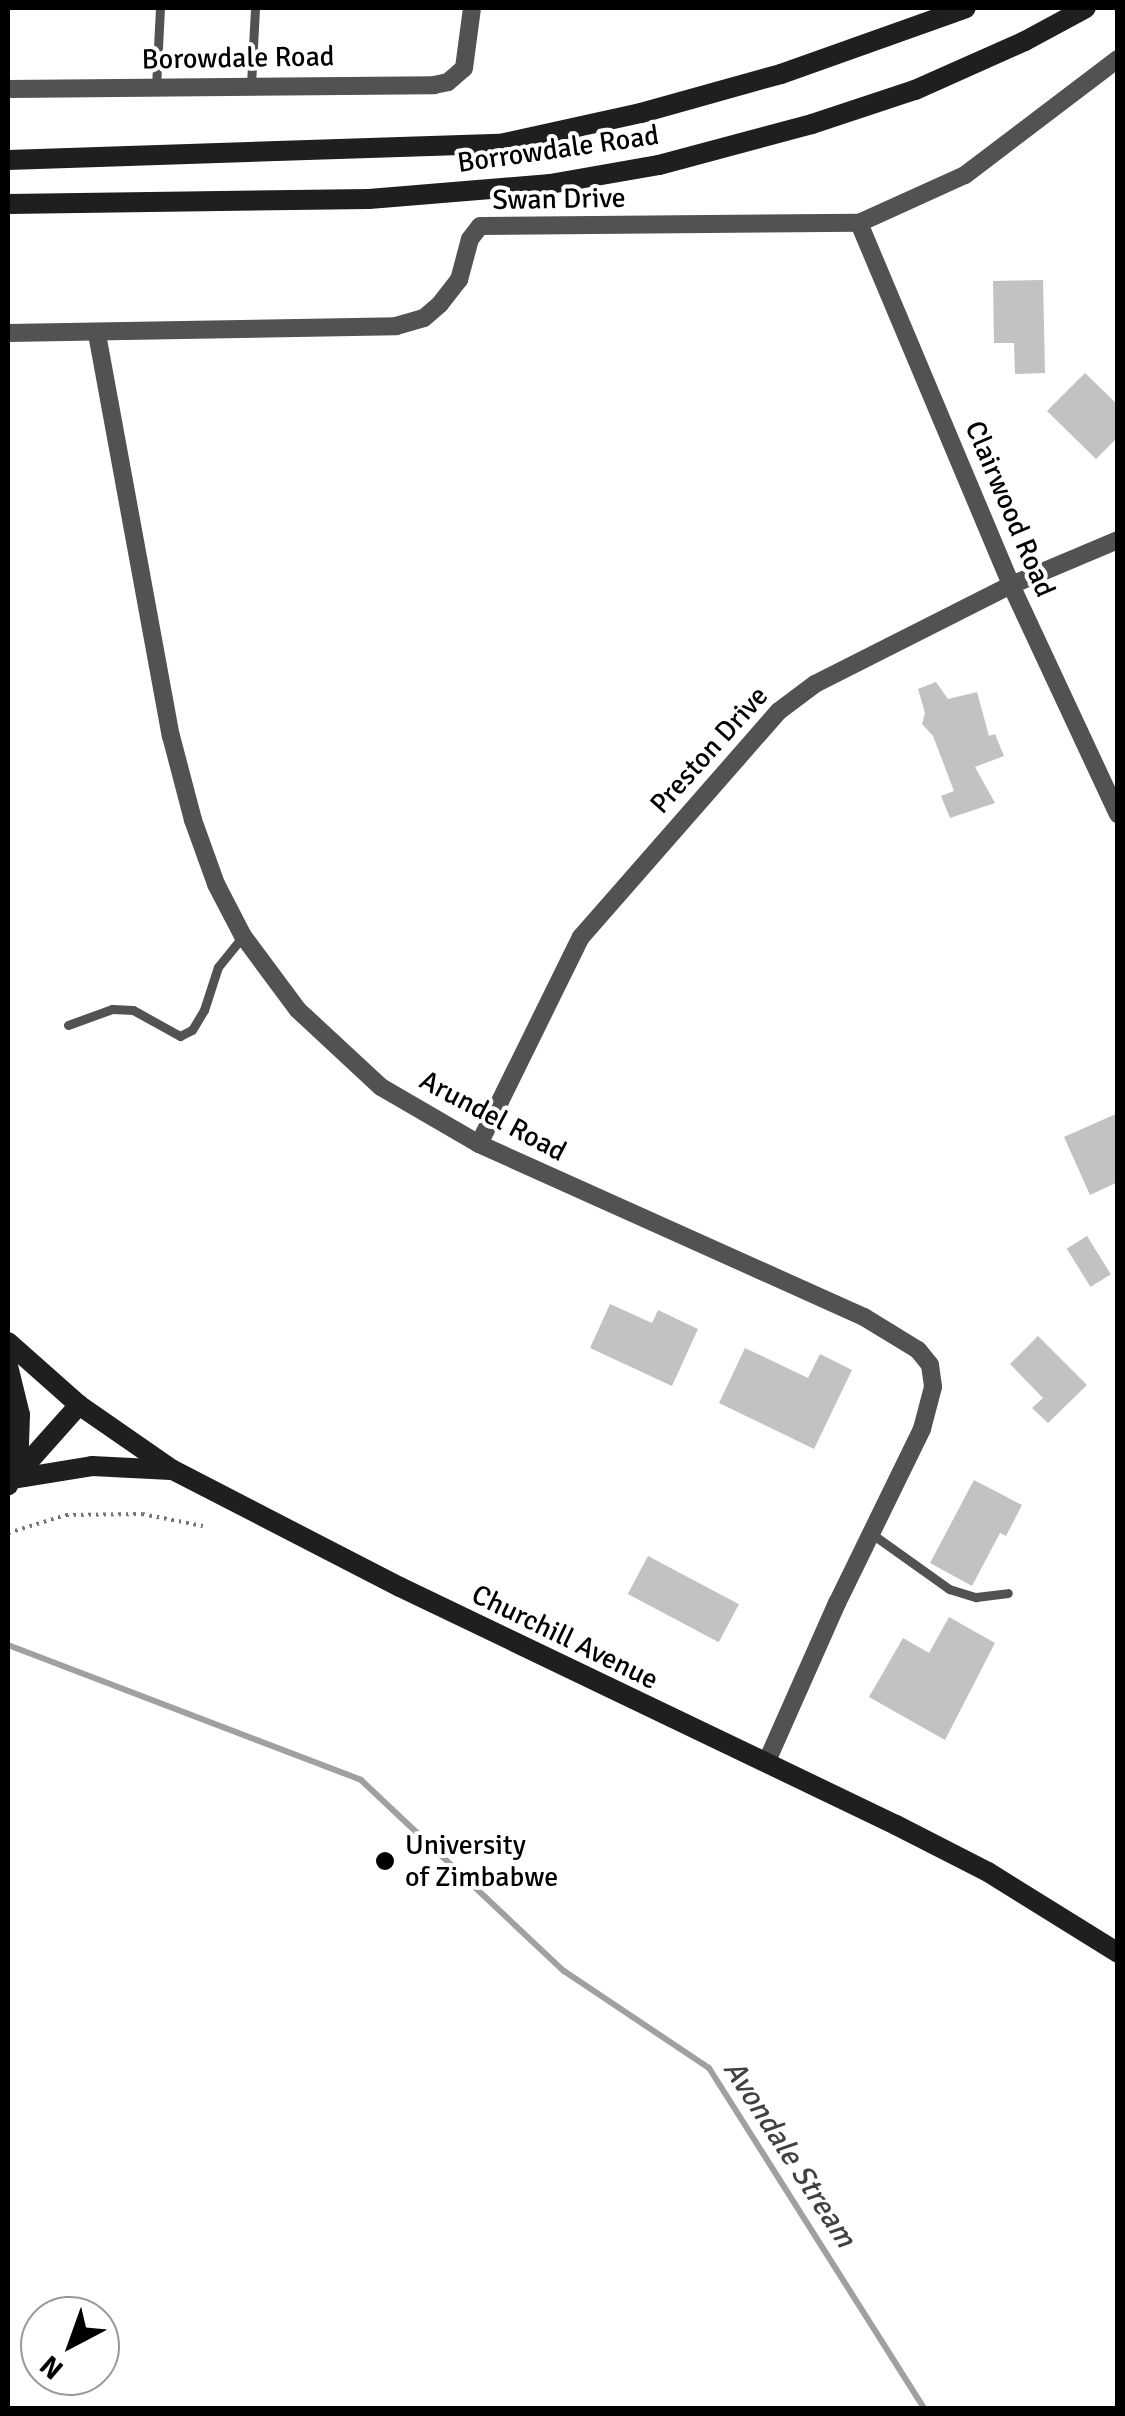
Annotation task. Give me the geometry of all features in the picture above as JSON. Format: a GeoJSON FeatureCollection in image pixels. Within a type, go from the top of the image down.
{"type":"FeatureCollection","features":[{"type":"Feature","properties":{"kind":"main road","name":"Borrowdale Road"},"geometry":{"type":"LineString","coordinates":[[8,160],[500,144],[642,113],[781,74],[966,8]]}},
{"type":"Feature","properties":{"kind":"main road","name":"Borrowdale Road"},"geometry":{"type":"LineString","coordinates":[[8,204],[369,200],[550,184],[659,165],[900,95],[1025,41],[1086,8]]}},
{"type":"Feature","properties":{"kind":"main road","name":"Churchill Avenue"},"geometry":{"type":"LineString","coordinates":[[8,1342],[79,1405],[174,1470],[400,1587],[988,1872],[1118,1953]]}},
{"type":"Feature","properties":{"kind":"main road"},"geometry":{"type":"LineString","coordinates":[[8,1366],[20,1415],[18,1452],[9,1483]]}},
{"type":"Feature","properties":{"kind":"main road"},"geometry":{"type":"LineString","coordinates":[[9,1483],[79,1405]]}},
{"type":"Feature","properties":{"kind":"main road"},"geometry":{"type":"LineString","coordinates":[[9,1483],[92,1466],[174,1470]]}},
{"type":"Feature","properties":{"kind":"street","name":"Borowdale Road"},"geometry":{"type":"LineString","coordinates":[[8,90],[434,85],[448,82],[464,68],[472,8]]}},
{"type":"Feature","properties":{"kind":"street","name":"Swan Drive"},"geometry":{"type":"LineString","coordinates":[[8,333],[396,326],[424,318],[440,304],[459,280],[470,239],[480,226],[858,223],[964,175],[1118,59]]}},
{"type":"Feature","properties":{"kind":"street","name":"Clairwood Road"},"geometry":{"type":"LineString","coordinates":[[858,223],[1011,585],[1118,814]]}},
{"type":"Feature","properties":{"kind":"street","name":"Arundel Road"},"geometry":{"type":"LineString","coordinates":[[97,334],[171,736],[192,820],[216,884],[243,936],[298,1010],[381,1086],[479,1144],[864,1317],[918,1350],[930,1365],[934,1386],[929,1406],[766,1764]]}},
{"type":"Feature","properties":{"kind":"street","name":"Preston Drive"},"geometry":{"type":"LineString","coordinates":[[479,1144],[582,937],[778,710],[815,684],[1011,585],[1118,540]]}},
{"type":"Feature","properties":{"kind":"lane"},"geometry":{"type":"LineString","coordinates":[[156,87],[160,8]]}},
{"type":"Feature","properties":{"kind":"lane"},"geometry":{"type":"LineString","coordinates":[[251,85],[255,8]]}},
{"type":"Feature","properties":{"kind":"lane"},"geometry":{"type":"LineString","coordinates":[[68,1025],[112,1009],[133,1010],[180,1036],[192,1030],[204,1010],[218,967],[243,936]]}},
{"type":"Feature","properties":{"kind":"lane"},"geometry":{"type":"LineString","coordinates":[[872,1534],[949,1589],[976,1597],[1008,1593]]}},
{"type":"Feature","properties":{"kind":"path"},"geometry":{"type":"LineString","coordinates":[[8,1533],[66,1515],[142,1514],[204,1526]]}},
{"type":"Feature","properties":{"kind":"building"},"geometry":{"type":"Polygon","coordinates":[[[1043,280],[1045,373],[1015,374],[1014,343],[994,343],[993,281],[1043,280]]]}},
{"type":"Feature","properties":{"kind":"building"},"geometry":{"type":"Polygon","coordinates":[[[1085,373],[1118,405],[1118,437],[1096,459],[1047,411],[1085,373]]]}},
{"type":"Feature","properties":{"kind":"building"},"geometry":{"type":"Polygon","coordinates":[[[936,682],[948,699],[977,692],[989,736],[995,734],[1004,756],[975,767],[995,803],[950,818],[941,796],[954,791],[933,736],[922,724],[925,713],[918,689],[936,682]]]}},
{"type":"Feature","properties":{"kind":"building"},"geometry":{"type":"Polygon","coordinates":[[[1118,1113],[1118,1182],[1090,1195],[1064,1137],[1118,1113]]]}},
{"type":"Feature","properties":{"kind":"building"},"geometry":{"type":"Polygon","coordinates":[[[1087,1236],[1111,1274],[1090,1287],[1067,1249],[1087,1236]]]}},
{"type":"Feature","properties":{"kind":"building"},"geometry":{"type":"Polygon","coordinates":[[[610,1304],[652,1323],[658,1310],[698,1329],[672,1386],[590,1348],[610,1304]]]}},
{"type":"Feature","properties":{"kind":"building"},"geometry":{"type":"Polygon","coordinates":[[[1038,1336],[1087,1385],[1048,1423],[1032,1408],[1043,1398],[1010,1364],[1038,1336]]]}},
{"type":"Feature","properties":{"kind":"building"},"geometry":{"type":"Polygon","coordinates":[[[745,1348],[808,1378],[820,1354],[852,1370],[814,1449],[719,1403],[745,1348]]]}},
{"type":"Feature","properties":{"kind":"building"},"geometry":{"type":"Polygon","coordinates":[[[974,1480],[1022,1505],[1006,1536],[1000,1533],[972,1586],[930,1563],[974,1480]]]}},
{"type":"Feature","properties":{"kind":"building"},"geometry":{"type":"Polygon","coordinates":[[[648,1556],[739,1604],[719,1642],[628,1594],[648,1556]]]}},
{"type":"Feature","properties":{"kind":"building"},"geometry":{"type":"Polygon","coordinates":[[[949,1617],[995,1643],[945,1740],[869,1697],[903,1638],[929,1653],[949,1617]]]}},
{"type":"Feature","properties":{"kind":"waterway","name":"Avondale Stream"},"geometry":{"type":"LineString","coordinates":[[8,1645],[361,1780],[564,1971],[709,2068],[924,2408]]}},
{"type":"Feature","properties":{"kind":"place","name":"University of Zimbabwe"},"geometry":{"type":"Point","coordinates":[385,1861]}}]}
